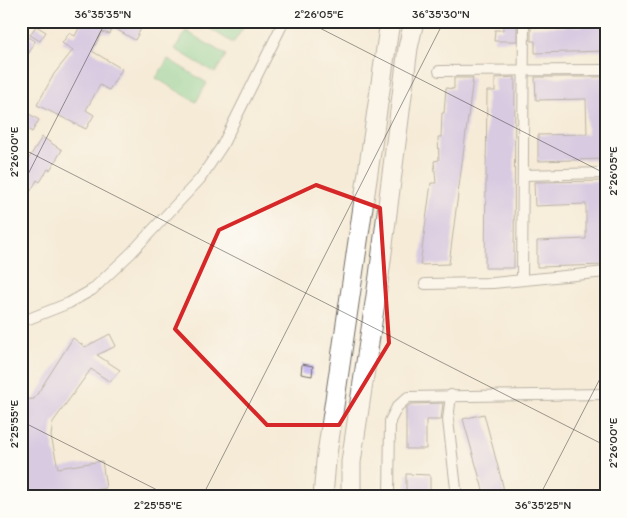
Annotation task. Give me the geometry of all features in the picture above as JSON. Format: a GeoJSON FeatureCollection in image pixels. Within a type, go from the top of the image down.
{"type":"FeatureCollection","features":[{"type":"Feature","properties":{"kind":"highway"},"geometry":{"type":"LineString","coordinates":[[323,497],[326,461],[390,21]]}},
{"type":"Feature","properties":{"kind":"highway"},"geometry":{"type":"LineString","coordinates":[[351,497],[351,462],[379,276],[408,48],[414,21]]}},
{"type":"Feature","properties":{"kind":"street"},"geometry":{"type":"LineString","coordinates":[[21,322],[69,303],[92,290],[131,253],[200,179],[225,141],[284,21]]}},
{"type":"Feature","properties":{"kind":"street"},"geometry":{"type":"LineString","coordinates":[[522,280],[524,21]]}},
{"type":"Feature","properties":{"kind":"street"},"geometry":{"type":"LineString","coordinates":[[439,71],[606,70]]}},
{"type":"Feature","properties":{"kind":"street"},"geometry":{"type":"LineString","coordinates":[[523,175],[606,173]]}},
{"type":"Feature","properties":{"kind":"street"},"geometry":{"type":"LineString","coordinates":[[426,284],[493,283],[606,272]]}},
{"type":"Feature","properties":{"kind":"street"},"geometry":{"type":"LineString","coordinates":[[389,497],[390,421],[397,407],[408,397],[451,394],[606,394]]}},
{"type":"Feature","properties":{"kind":"street"},"geometry":{"type":"LineString","coordinates":[[451,394],[448,420],[457,497]]}},
{"type":"Feature","properties":{"kind":"highlighted area"},"geometry":{"type":"Polygon","coordinates":[[[316,185],[380,208],[389,343],[339,425],[267,425],[175,329],[219,230],[316,185]]]}},
{"type":"Feature","properties":{"kind":"green space"},"geometry":{"type":"Polygon","coordinates":[[[198,21],[239,21],[245,25],[233,43],[198,21]]]}},
{"type":"Feature","properties":{"kind":"green space"},"geometry":{"type":"Polygon","coordinates":[[[186,31],[226,55],[215,73],[175,49],[186,31]]]}},
{"type":"Feature","properties":{"kind":"green space"},"geometry":{"type":"Polygon","coordinates":[[[168,59],[207,83],[196,102],[156,78],[168,59]]]}},
{"type":"Feature","properties":{"kind":"building"},"geometry":{"type":"Polygon","coordinates":[[[77,21],[145,21],[135,40],[112,27],[110,34],[102,32],[92,51],[122,69],[109,90],[100,85],[86,110],[94,115],[86,129],[37,105],[54,74],[73,50],[62,43],[69,33],[75,36],[81,24],[77,21]]]}},
{"type":"Feature","properties":{"kind":"building"},"geometry":{"type":"Polygon","coordinates":[[[503,21],[517,21],[517,41],[494,41],[495,30],[503,30],[503,21]]]}},
{"type":"Feature","properties":{"kind":"building"},"geometry":{"type":"Polygon","coordinates":[[[584,21],[606,21],[606,51],[535,53],[535,41],[531,41],[531,27],[584,26],[584,21]]]}},
{"type":"Feature","properties":{"kind":"building"},"geometry":{"type":"Polygon","coordinates":[[[36,26],[46,32],[40,41],[30,35],[36,26]]]}},
{"type":"Feature","properties":{"kind":"building"},"geometry":{"type":"Polygon","coordinates":[[[21,33],[35,41],[29,53],[21,49],[21,33]]]}},
{"type":"Feature","properties":{"kind":"building"},"geometry":{"type":"Polygon","coordinates":[[[515,77],[514,268],[485,268],[487,91],[495,91],[495,78],[515,77]]]}},
{"type":"Feature","properties":{"kind":"building"},"geometry":{"type":"Polygon","coordinates":[[[535,77],[606,77],[606,159],[538,161],[538,135],[587,134],[586,99],[536,100],[535,77]]]}},
{"type":"Feature","properties":{"kind":"building"},"geometry":{"type":"Polygon","coordinates":[[[454,78],[473,78],[449,264],[420,265],[431,183],[436,183],[434,161],[439,160],[438,137],[441,137],[446,88],[454,89],[454,78]]]}},
{"type":"Feature","properties":{"kind":"building"},"geometry":{"type":"Polygon","coordinates":[[[21,109],[39,120],[32,132],[21,125],[21,109]]]}},
{"type":"Feature","properties":{"kind":"building"},"geometry":{"type":"Polygon","coordinates":[[[42,137],[62,150],[40,182],[37,180],[21,208],[21,171],[42,137]]]}},
{"type":"Feature","properties":{"kind":"building"},"geometry":{"type":"Polygon","coordinates":[[[606,181],[606,265],[537,267],[537,241],[586,239],[586,204],[535,206],[534,182],[606,181]]]}},
{"type":"Feature","properties":{"kind":"building"},"geometry":{"type":"Polygon","coordinates":[[[110,334],[116,346],[97,355],[120,370],[110,382],[91,369],[53,422],[51,436],[58,468],[102,461],[106,488],[56,497],[21,497],[21,400],[34,399],[73,338],[85,347],[110,334]]]}},
{"type":"Feature","properties":{"kind":"building"},"geometry":{"type":"Polygon","coordinates":[[[302,364],[313,366],[312,376],[301,374],[302,364]]]}},
{"type":"Feature","properties":{"kind":"building"},"geometry":{"type":"Polygon","coordinates":[[[443,403],[441,420],[426,420],[426,449],[406,449],[406,408],[411,404],[443,403]]]}},
{"type":"Feature","properties":{"kind":"building"},"geometry":{"type":"Polygon","coordinates":[[[484,414],[503,486],[504,497],[485,497],[463,419],[484,414]]]}},
{"type":"Feature","properties":{"kind":"building"},"geometry":{"type":"Polygon","coordinates":[[[406,474],[430,475],[430,497],[406,497],[406,474]]]}}]}
